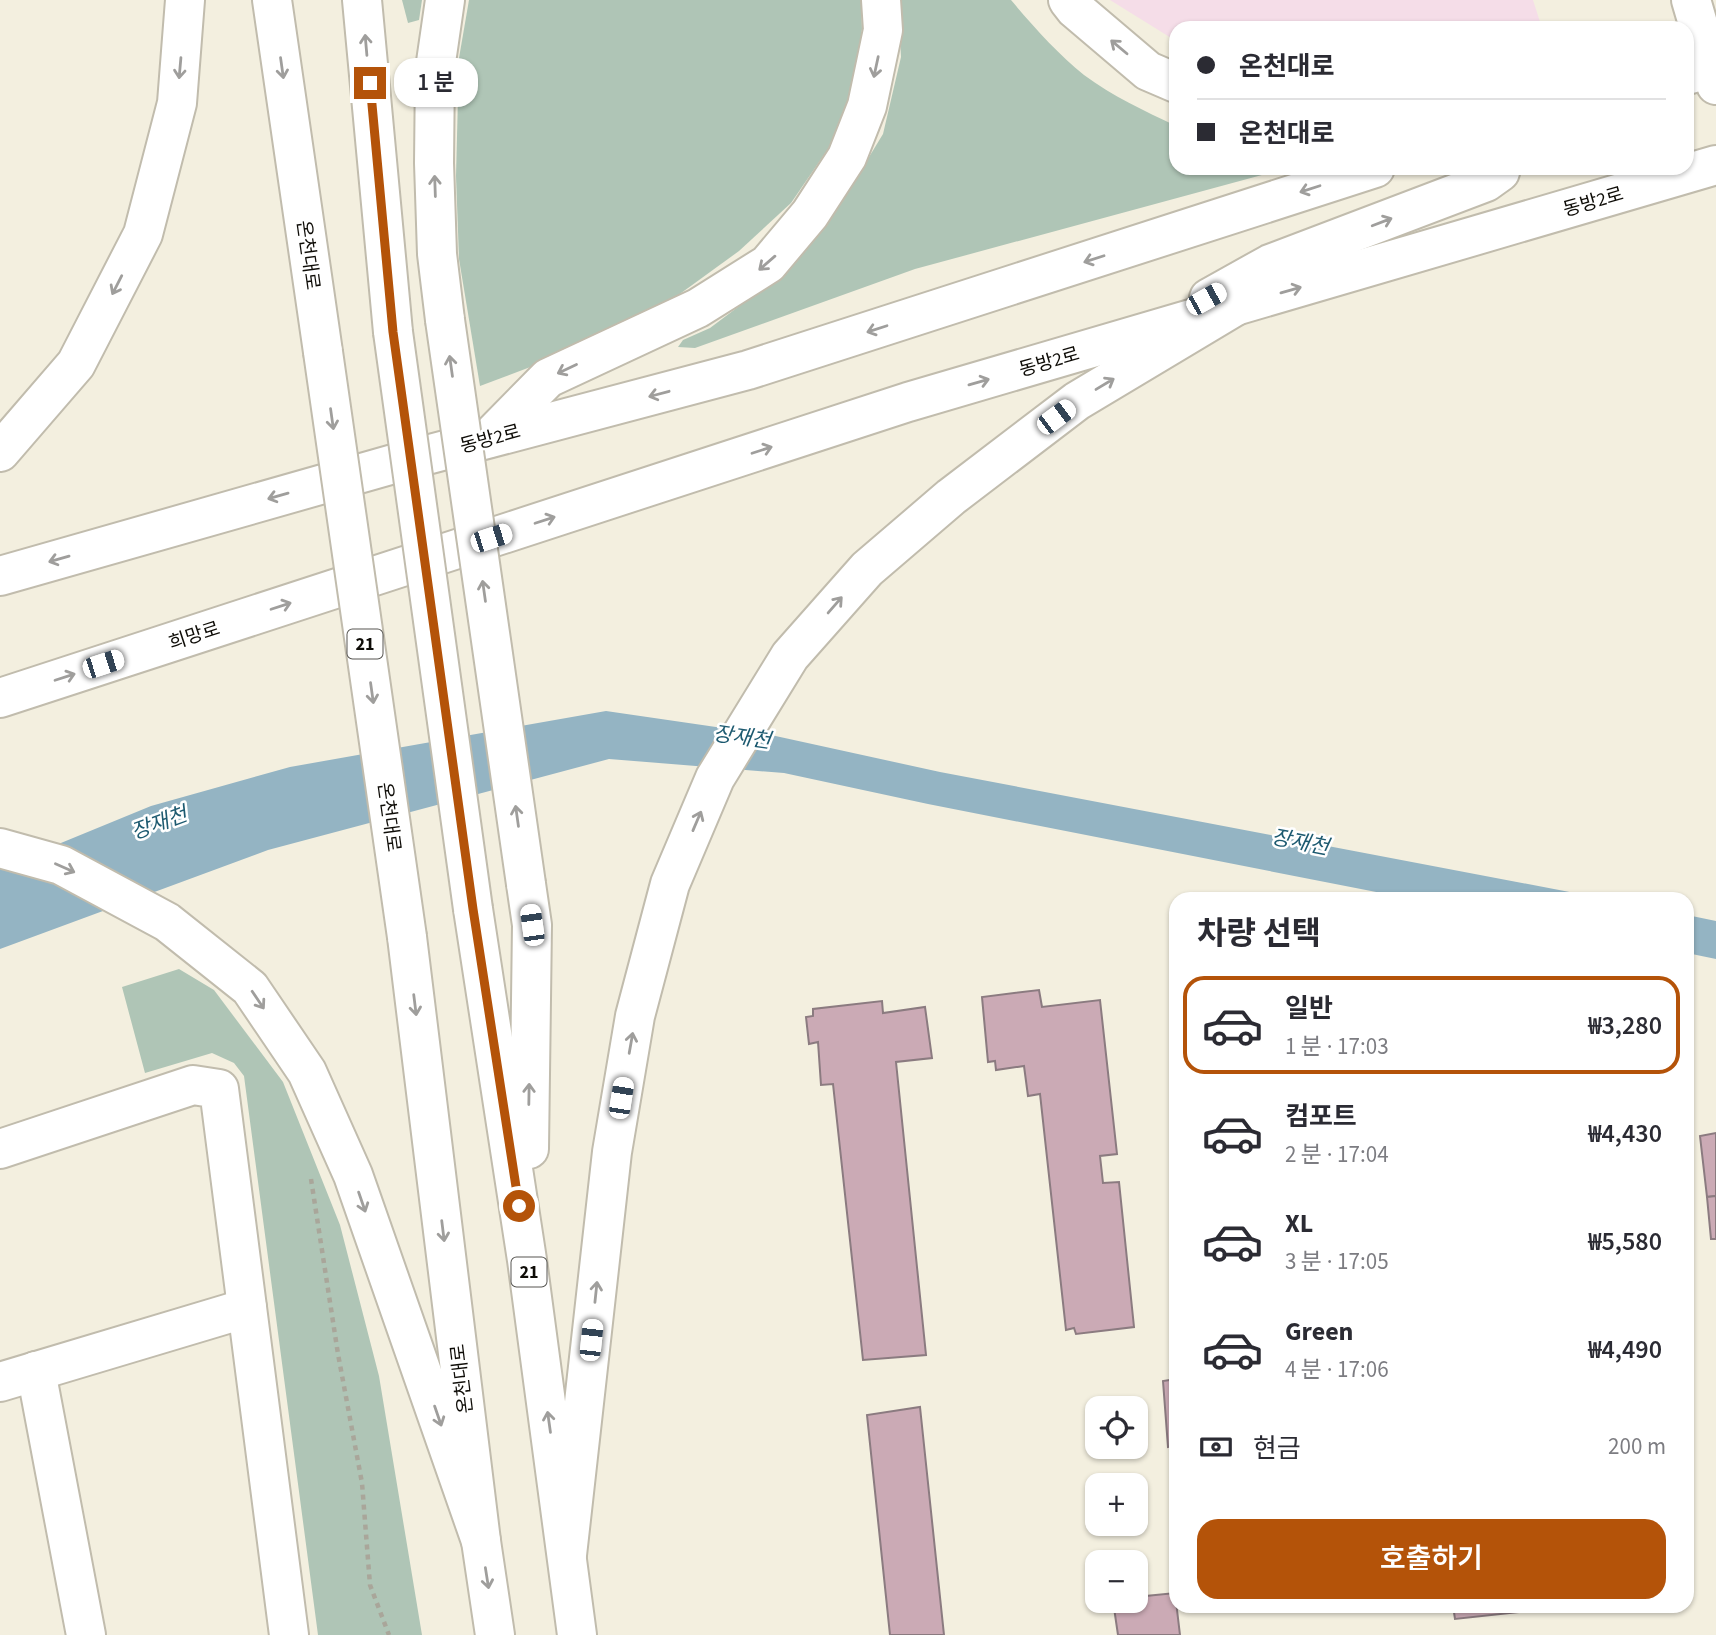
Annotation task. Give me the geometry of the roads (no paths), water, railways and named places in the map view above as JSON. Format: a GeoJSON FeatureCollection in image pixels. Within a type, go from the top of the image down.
{"type":"FeatureCollection","features":[{"type":"Feature","properties":{"kind":"main road"},"geometry":{"type":"LineString","coordinates":[[0,452],[76,364],[144,233],[177,103],[185,0]]}},
{"type":"Feature","properties":{"kind":"main road","name":"온천대로"},"geometry":{"type":"LineString","coordinates":[[272,0],[407,937],[481,1541],[495,1635]]}},
{"type":"Feature","properties":{"kind":"main road","name":"21"},"geometry":{"type":"LineString","coordinates":[[362,0],[393,332],[473,909],[527,1260],[578,1635]]}},
{"type":"Feature","properties":{"kind":"main road"},"geometry":{"type":"LineString","coordinates":[[445,0],[435,69],[437,254],[532,925],[527,1260]]}},
{"type":"Feature","properties":{"kind":"main road"},"geometry":{"type":"LineString","coordinates":[[489,438],[548,378],[698,308],[768,264],[810,214],[847,157],[867,106],[883,30],[880,0]]}},
{"type":"Feature","properties":{"kind":"main road"},"geometry":{"type":"LineString","coordinates":[[1068,0],[1148,71],[1169,80]]}},
{"type":"Feature","properties":{"kind":"main road"},"geometry":{"type":"LineString","coordinates":[[1691,0],[1705,76]]}},
{"type":"Feature","properties":{"kind":"main road","name":"동방2로"},"geometry":{"type":"LineString","coordinates":[[1694,171],[1716,165]]}},
{"type":"Feature","properties":{"kind":"main road","name":"동방2로"},"geometry":{"type":"LineString","coordinates":[[0,576],[367,471],[748,370],[1353,175]]}},
{"type":"Feature","properties":{"kind":"main road"},"geometry":{"type":"LineString","coordinates":[[1143,334],[1270,264],[1486,182],[1497,175]]}},
{"type":"Feature","properties":{"kind":"main road","name":"동방2로"},"geometry":{"type":"LineString","coordinates":[[387,572],[908,402],[1682,175]]}},
{"type":"Feature","properties":{"kind":"main road"},"geometry":{"type":"LineString","coordinates":[[567,1555],[612,1152],[635,1016],[670,884],[715,778],[790,656],[867,569],[951,497],[1077,401],[1234,307]]}},
{"type":"Feature","properties":{"kind":"main road","name":"희망로"},"geometry":{"type":"LineString","coordinates":[[0,698],[387,572]]}},
{"type":"Feature","properties":{"kind":"main road"},"geometry":{"type":"LineString","coordinates":[[0,848],[61,865],[167,922],[250,988],[307,1072],[353,1175],[481,1541]]}},
{"type":"Feature","properties":{"kind":"main road"},"geometry":{"type":"LineString","coordinates":[[0,1149],[193,1085],[219,1089],[289,1635]]}},
{"type":"Feature","properties":{"kind":"main road"},"geometry":{"type":"LineString","coordinates":[[0,1382],[247,1308]]}},
{"type":"Feature","properties":{"kind":"main road"},"geometry":{"type":"LineString","coordinates":[[36,1371],[86,1635]]}},
{"type":"Feature","properties":{"kind":"water","name":"장재천"},"geometry":{"type":"Polygon","coordinates":[[[606,711],[771,735],[940,772],[1569,892],[1376,892],[784,773],[609,759],[268,850],[0,949],[0,868],[151,806],[290,767],[606,711]]]}},
{"type":"Feature","properties":{"kind":"water"},"geometry":{"type":"Polygon","coordinates":[[[1694,916],[1716,921],[1716,959],[1694,954],[1694,916]]]}}]}
